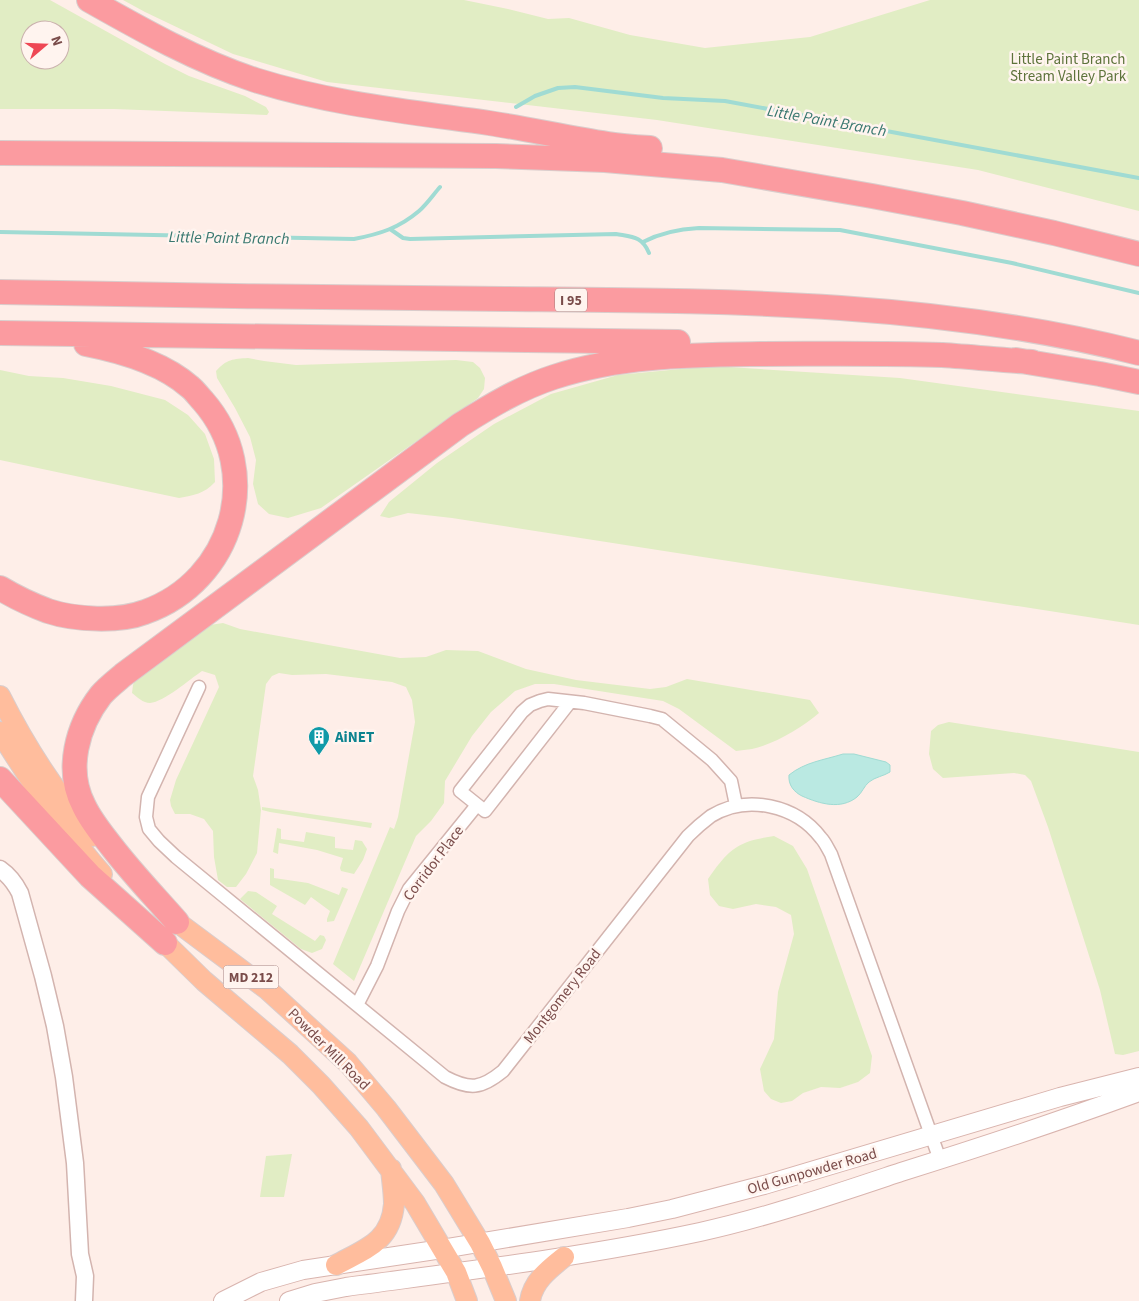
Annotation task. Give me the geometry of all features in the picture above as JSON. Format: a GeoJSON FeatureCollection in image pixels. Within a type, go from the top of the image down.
{"type":"FeatureCollection","features":[{"type":"Feature","properties":{"kind":"highway"},"geometry":{"type":"LineString","coordinates":[[89,0],[161,41],[254,80],[297,92],[608,144],[693,153],[722,170]]}},
{"type":"Feature","properties":{"kind":"highway"},"geometry":{"type":"LineString","coordinates":[[0,153],[496,156],[605,160],[722,170],[962,213],[1139,254]]}},
{"type":"Feature","properties":{"kind":"highway","name":"I 95"},"geometry":{"type":"LineString","coordinates":[[0,292],[786,304],[864,309],[948,318],[1038,331],[1139,353]]}},
{"type":"Feature","properties":{"kind":"highway"},"geometry":{"type":"LineString","coordinates":[[0,333],[862,344],[944,349],[1032,362],[1139,382]]}},
{"type":"Feature","properties":{"kind":"highway"},"geometry":{"type":"LineString","coordinates":[[0,337],[72,342],[109,348],[163,368],[190,387],[213,413],[228,441],[235,471],[235,503],[228,530],[215,558],[195,582],[171,599],[145,612],[116,618],[84,618],[49,611],[13,596],[0,588]]}},
{"type":"Feature","properties":{"kind":"highway"},"geometry":{"type":"LineString","coordinates":[[177,922],[129,869],[96,826],[83,805],[76,783],[74,760],[80,734],[89,714],[102,694],[123,675],[460,425],[518,391],[545,380],[582,369],[628,360],[675,355],[861,353],[942,355],[1032,362]]}},
{"type":"Feature","properties":{"kind":"highway"},"geometry":{"type":"LineString","coordinates":[[0,779],[90,876],[165,944]]}},
{"type":"Feature","properties":{"kind":"main road","name":"Powder Mill Road"},"geometry":{"type":"LineString","coordinates":[[0,696],[12,720],[44,772],[78,819],[111,858],[177,922],[268,990],[348,1063],[386,1108],[444,1184],[480,1243],[492,1267]]}},
{"type":"Feature","properties":{"kind":"main road","name":"Powder Mill Road"},"geometry":{"type":"LineString","coordinates":[[0,732],[31,782],[64,828],[165,944],[204,981],[290,1054],[321,1085],[359,1128],[415,1203],[456,1272]]}},
{"type":"Feature","properties":{"kind":"main road","name":"Old Gunpowder Road"},"geometry":{"type":"LineString","coordinates":[[480,1243],[672,1209],[764,1185],[1060,1097],[1139,1077]]}},
{"type":"Feature","properties":{"kind":"main road","name":"Old Gunpowder Road"},"geometry":{"type":"LineString","coordinates":[[492,1267],[640,1244],[744,1221],[940,1160],[1068,1118],[1139,1092]]}},
{"type":"Feature","properties":{"kind":"main road"},"geometry":{"type":"LineString","coordinates":[[336,1265],[372,1246],[389,1227],[394,1203],[391,1169]]}},
{"type":"Feature","properties":{"kind":"main road"},"geometry":{"type":"LineString","coordinates":[[223,1301],[261,1282],[303,1270],[480,1243]]}},
{"type":"Feature","properties":{"kind":"main road"},"geometry":{"type":"LineString","coordinates":[[530,1301],[533,1288],[548,1270],[564,1257]]}},
{"type":"Feature","properties":{"kind":"main road"},"geometry":{"type":"LineString","coordinates":[[288,1301],[315,1292],[492,1267]]}},
{"type":"Feature","properties":{"kind":"main road","name":"MD 212"},"geometry":{"type":"LineString","coordinates":[[492,1267],[506,1301]]}},
{"type":"Feature","properties":{"kind":"main road","name":"MD 212"},"geometry":{"type":"LineString","coordinates":[[456,1272],[467,1301]]}},
{"type":"Feature","properties":{"kind":"street","name":"Montgomery Road"},"geometry":{"type":"LineString","coordinates":[[199,687],[148,797],[146,817],[150,830],[176,857],[445,1077],[458,1084],[471,1086],[484,1084],[503,1071],[688,836],[698,826],[711,816],[736,806],[756,804],[775,807],[793,814],[808,824],[821,838],[831,854],[940,1160]]}},
{"type":"Feature","properties":{"kind":"street"},"geometry":{"type":"LineString","coordinates":[[570,702],[485,811],[460,791],[522,712],[530,705],[548,699],[584,703],[662,719],[712,760],[731,781],[736,806]]}},
{"type":"Feature","properties":{"kind":"street","name":"Corridor Place"},"geometry":{"type":"LineString","coordinates":[[357,1005],[377,966],[398,911],[410,889],[477,805]]}},
{"type":"Feature","properties":{"kind":"street"},"geometry":{"type":"LineString","coordinates":[[0,869],[14,882],[20,894],[55,1026],[68,1097],[75,1163],[80,1254],[85,1276],[84,1301]]}},
{"type":"Feature","properties":{"kind":"street"},"geometry":{"type":"LineString","coordinates":[[73,1301],[74,1276],[80,1254]]}},
{"type":"Feature","properties":{"kind":"green space"},"geometry":{"type":"Polygon","coordinates":[[[0,0],[50,0],[165,64],[189,76],[245,96],[266,107],[269,112],[267,115],[114,109],[0,109],[0,0]]]}},
{"type":"Feature","properties":{"kind":"green space","name":"Little Paint Branch Stream Valley Park"},"geometry":{"type":"Polygon","coordinates":[[[123,0],[464,0],[548,19],[569,18],[630,35],[705,48],[810,37],[930,0],[1139,0],[1139,211],[978,170],[657,120],[327,82],[233,54],[123,0]]]}},
{"type":"Feature","properties":{"kind":"green space"},"geometry":{"type":"Polygon","coordinates":[[[248,358],[296,365],[456,360],[473,362],[480,368],[485,378],[484,389],[478,398],[321,508],[288,518],[269,514],[258,504],[253,484],[256,460],[250,437],[217,378],[216,371],[227,362],[234,359],[248,358]]]}},
{"type":"Feature","properties":{"kind":"green space"},"geometry":{"type":"Polygon","coordinates":[[[712,366],[900,378],[1139,411],[1139,625],[452,518],[408,513],[389,518],[380,516],[389,502],[437,463],[494,424],[551,394],[618,375],[712,366]]]}},
{"type":"Feature","properties":{"kind":"green space"},"geometry":{"type":"Polygon","coordinates":[[[0,370],[29,376],[63,378],[111,386],[165,400],[188,415],[205,434],[214,459],[215,482],[203,492],[179,498],[0,460],[0,370]]]}},
{"type":"Feature","properties":{"kind":"green space"},"geometry":{"type":"Polygon","coordinates":[[[223,623],[240,629],[400,658],[426,657],[446,650],[478,651],[526,669],[576,680],[650,689],[666,687],[687,679],[810,700],[819,713],[796,730],[778,739],[760,747],[736,751],[679,709],[663,701],[554,684],[535,684],[515,691],[491,712],[472,736],[445,781],[444,803],[431,821],[416,836],[354,981],[333,964],[390,827],[394,829],[398,817],[415,722],[412,700],[406,687],[392,682],[326,674],[292,675],[279,673],[272,676],[266,684],[253,776],[258,790],[261,810],[257,853],[246,874],[236,887],[227,887],[218,880],[214,857],[213,831],[204,819],[190,814],[175,814],[170,800],[176,780],[219,687],[215,675],[202,671],[156,702],[147,703],[132,693],[137,675],[210,625],[223,623]]]}},
{"type":"Feature","properties":{"kind":"green space"},"geometry":{"type":"Polygon","coordinates":[[[949,722],[1139,752],[1139,1051],[1123,1055],[1115,1054],[1100,990],[1048,827],[1031,781],[1025,775],[1014,773],[943,778],[933,769],[929,754],[931,731],[938,725],[949,722]]]}},
{"type":"Feature","properties":{"kind":"green space"},"geometry":{"type":"Polygon","coordinates":[[[262,807],[372,823],[371,828],[270,812],[262,810],[262,807]]]}},
{"type":"Feature","properties":{"kind":"green space"},"geometry":{"type":"Polygon","coordinates":[[[277,828],[281,829],[281,839],[304,842],[306,832],[335,837],[335,848],[353,850],[355,840],[362,841],[367,849],[363,860],[354,874],[341,871],[343,858],[317,850],[279,843],[278,854],[273,852],[277,828]]]}},
{"type":"Feature","properties":{"kind":"green space"},"geometry":{"type":"Polygon","coordinates":[[[774,836],[793,846],[807,869],[872,1056],[870,1073],[858,1082],[840,1088],[821,1087],[803,1093],[792,1101],[781,1103],[771,1099],[764,1091],[760,1069],[774,1039],[778,992],[794,934],[791,915],[776,907],[756,904],[733,909],[719,906],[710,895],[708,879],[724,858],[737,847],[750,841],[774,836]]]}},
{"type":"Feature","properties":{"kind":"green space"},"geometry":{"type":"Polygon","coordinates":[[[270,868],[274,869],[274,878],[308,883],[339,895],[342,887],[348,889],[334,921],[327,922],[330,911],[311,897],[305,905],[270,885],[270,868]]]}},
{"type":"Feature","properties":{"kind":"green space"},"geometry":{"type":"Polygon","coordinates":[[[248,891],[256,892],[277,906],[272,914],[315,941],[320,935],[324,936],[326,940],[322,949],[312,953],[301,949],[240,899],[248,891]]]}},
{"type":"Feature","properties":{"kind":"green space"},"geometry":{"type":"Polygon","coordinates":[[[292,1154],[284,1197],[260,1197],[266,1156],[292,1154]]]}},
{"type":"Feature","properties":{"kind":"water"},"geometry":{"type":"Polygon","coordinates":[[[843,754],[854,754],[886,762],[890,765],[890,772],[871,780],[860,794],[851,801],[837,805],[809,799],[792,788],[789,782],[789,775],[795,771],[815,762],[843,754]]]}},
{"type":"Feature","properties":{"kind":"waterway","name":"Little Paint Branch"},"geometry":{"type":"LineString","coordinates":[[516,107],[535,96],[558,88],[575,87],[663,98],[725,101],[1139,178]]}},
{"type":"Feature","properties":{"kind":"waterway","name":"Little Paint Branch"},"geometry":{"type":"LineString","coordinates":[[0,232],[354,239],[381,232],[404,222],[422,208],[440,187]]}},
{"type":"Feature","properties":{"kind":"waterway"},"geometry":{"type":"LineString","coordinates":[[643,242],[670,232],[699,228],[840,230],[1012,263],[1139,293]]}},
{"type":"Feature","properties":{"kind":"waterway"},"geometry":{"type":"LineString","coordinates":[[390,229],[403,238],[410,239],[616,234],[640,240],[649,253]]}},
{"type":"Feature","properties":{"kind":"place","name":"AiNET"},"geometry":{"type":"Point","coordinates":[319,756]}}]}
